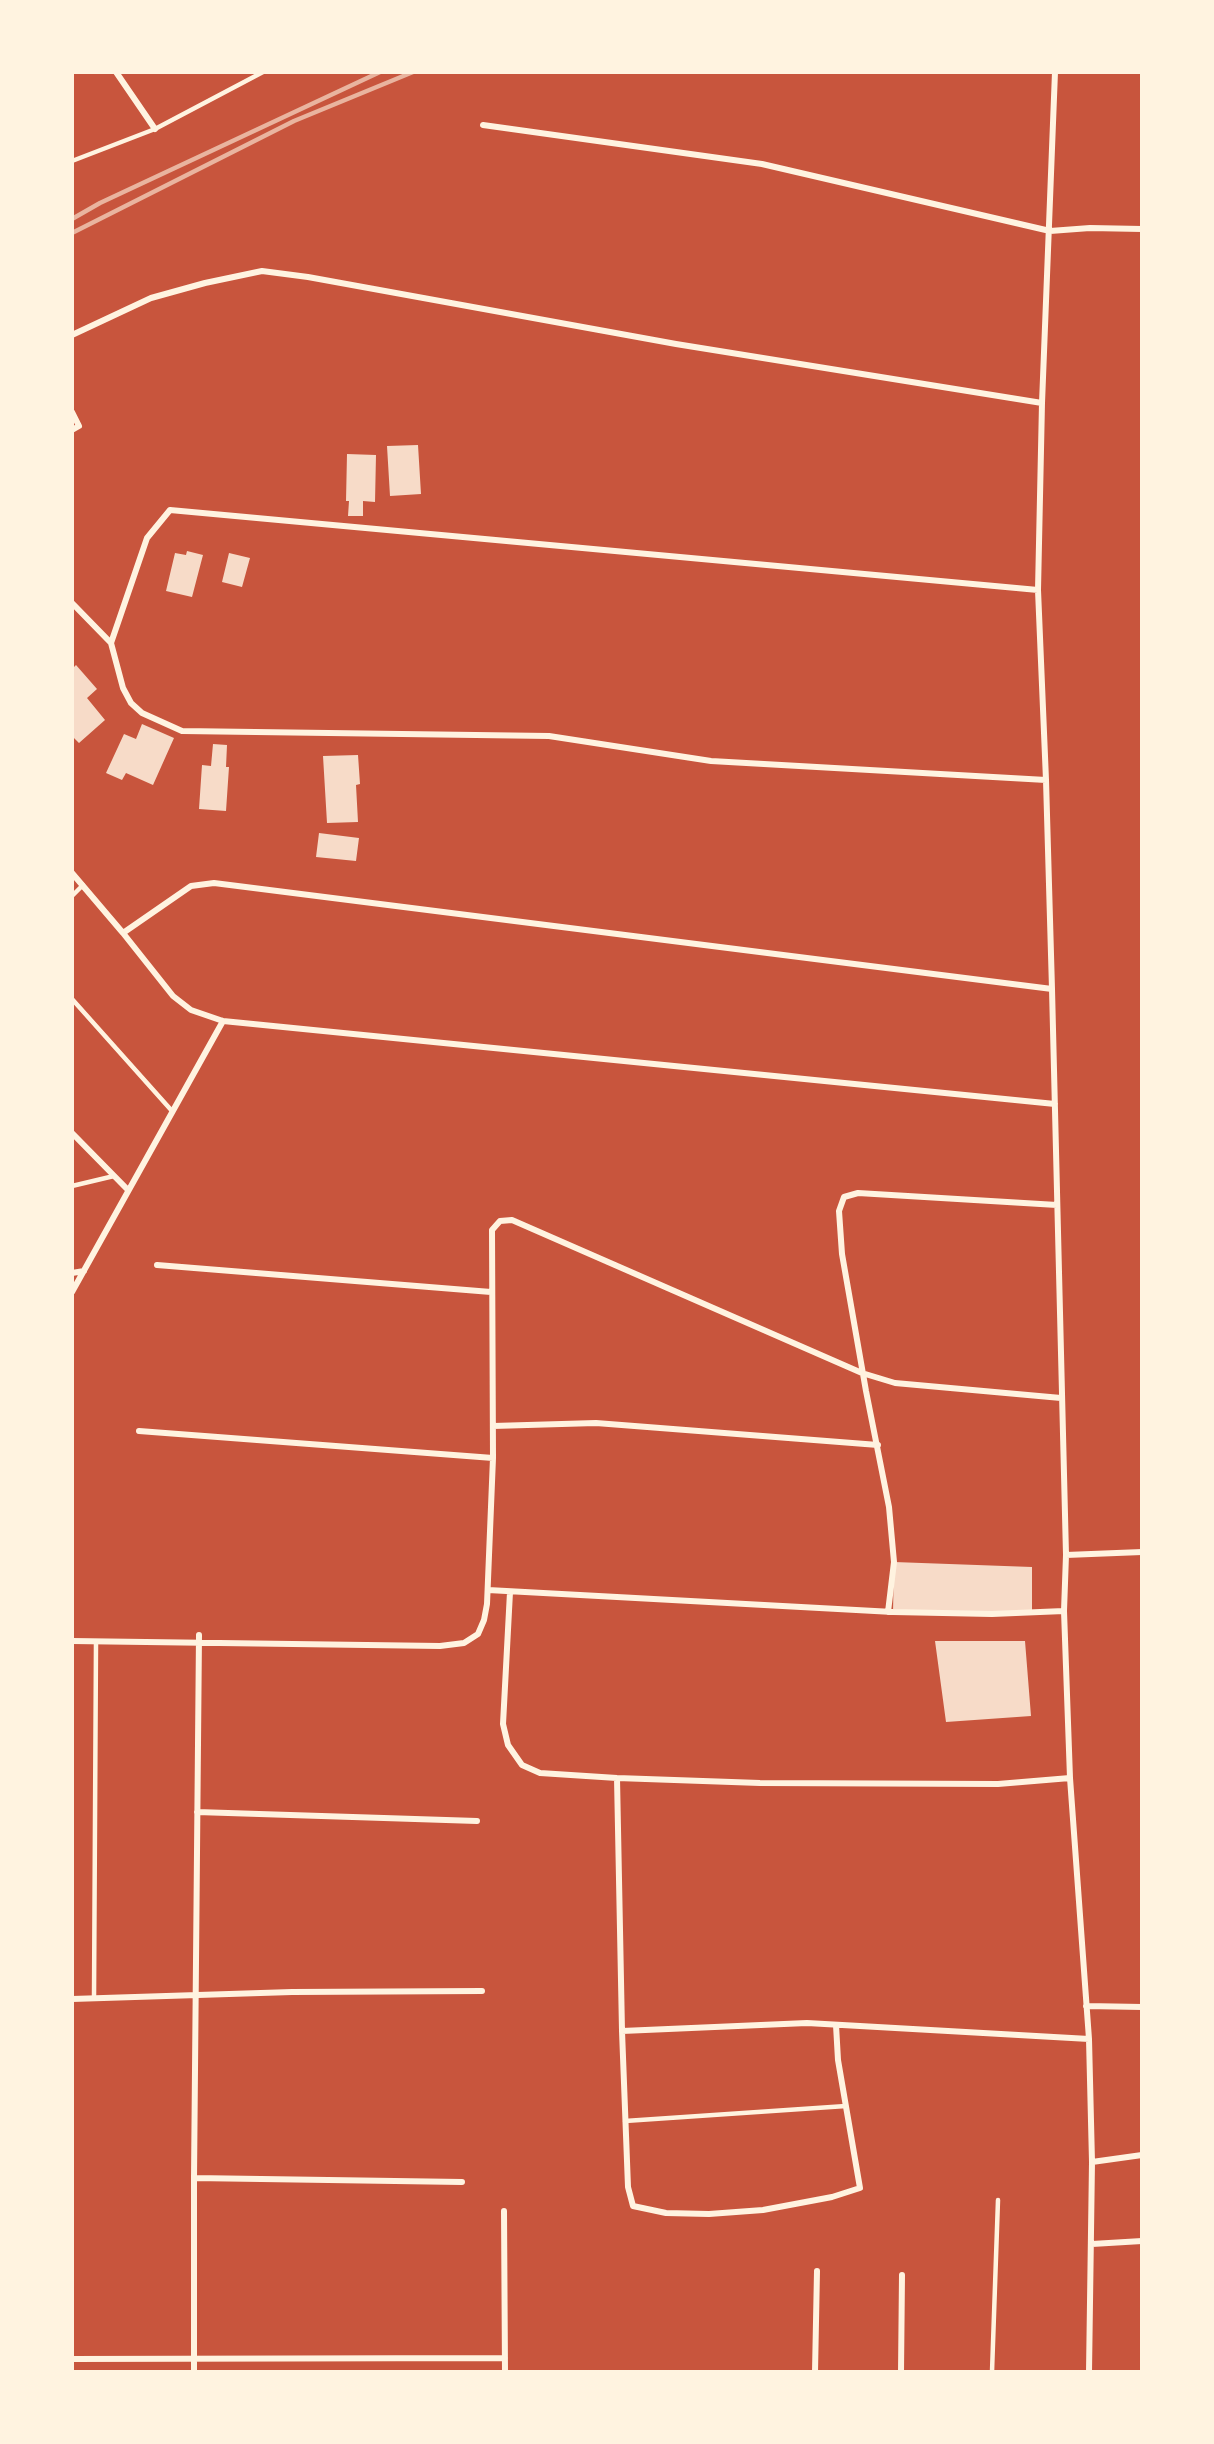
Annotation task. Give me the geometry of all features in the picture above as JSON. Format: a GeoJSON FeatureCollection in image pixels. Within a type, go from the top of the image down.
{"type":"FeatureCollection","features":[{"type":"Feature","properties":{"kind":"street"},"geometry":{"type":"LineString","coordinates":[[116,72],[155,129]]}},
{"type":"Feature","properties":{"kind":"street"},"geometry":{"type":"LineString","coordinates":[[1056,72],[1042,403],[1038,590],[1047,780],[1066,1555],[1064,1611],[1070,1778],[1089,2039],[1092,2162],[1089,2372]]}},
{"type":"Feature","properties":{"kind":"street"},"geometry":{"type":"LineString","coordinates":[[483,125],[762,164],[1050,231],[1090,228],[1142,229]]}},
{"type":"Feature","properties":{"kind":"street"},"geometry":{"type":"LineString","coordinates":[[72,335],[151,298],[205,283],[262,272],[308,277],[676,344],[1042,403]]}},
{"type":"Feature","properties":{"kind":"street"},"geometry":{"type":"LineString","coordinates":[[72,412],[79,426],[72,430]]}},
{"type":"Feature","properties":{"kind":"street"},"geometry":{"type":"LineString","coordinates":[[111,643],[147,538],[170,510],[1038,590]]}},
{"type":"Feature","properties":{"kind":"street"},"geometry":{"type":"LineString","coordinates":[[72,603],[111,643],[123,688],[131,704],[142,713],[182,731],[549,736],[711,761],[1047,780]]}},
{"type":"Feature","properties":{"kind":"street"},"geometry":{"type":"LineString","coordinates":[[72,873],[173,996],[191,1010],[222,1021],[1055,1104]]}},
{"type":"Feature","properties":{"kind":"street"},"geometry":{"type":"LineString","coordinates":[[123,933],[191,886],[214,884],[1052,988]]}},
{"type":"Feature","properties":{"kind":"street"},"geometry":{"type":"LineString","coordinates":[[72,1292],[222,1021]]}},
{"type":"Feature","properties":{"kind":"street"},"geometry":{"type":"LineString","coordinates":[[72,1133],[128,1190]]}},
{"type":"Feature","properties":{"kind":"street"},"geometry":{"type":"LineString","coordinates":[[888,1612],[894,1562],[890,1507],[862,1373],[842,1254],[839,1211],[844,1197],[858,1193],[1057,1205]]}},
{"type":"Feature","properties":{"kind":"street"},"geometry":{"type":"LineString","coordinates":[[72,1641],[440,1646],[464,1643],[478,1634],[484,1620],[488,1590],[493,1458],[492,1230],[500,1221],[512,1220],[862,1373],[895,1383],[1061,1398]]}},
{"type":"Feature","properties":{"kind":"street"},"geometry":{"type":"LineString","coordinates":[[157,1265],[491,1292]]}},
{"type":"Feature","properties":{"kind":"street"},"geometry":{"type":"LineString","coordinates":[[72,1273],[84,1271]]}},
{"type":"Feature","properties":{"kind":"street"},"geometry":{"type":"LineString","coordinates":[[493,1426],[596,1423],[878,1445]]}},
{"type":"Feature","properties":{"kind":"street"},"geometry":{"type":"LineString","coordinates":[[139,1431],[493,1458]]}},
{"type":"Feature","properties":{"kind":"street"},"geometry":{"type":"LineString","coordinates":[[1066,1555],[1142,1552]]}},
{"type":"Feature","properties":{"kind":"street"},"geometry":{"type":"LineString","coordinates":[[488,1590],[888,1612],[992,1614],[1064,1611]]}},
{"type":"Feature","properties":{"kind":"street"},"geometry":{"type":"LineString","coordinates":[[510,1592],[503,1724],[508,1745],[522,1765],[540,1773],[617,1778],[760,1782],[998,1784],[1070,1778]]}},
{"type":"Feature","properties":{"kind":"street"},"geometry":{"type":"LineString","coordinates":[[194,2372],[199,1635]]}},
{"type":"Feature","properties":{"kind":"street"},"geometry":{"type":"LineString","coordinates":[[617,1778],[625,2121],[628,2187],[633,2206],[666,2213],[709,2214],[763,2210],[832,2197],[860,2188],[838,2060],[836,2025]]}},
{"type":"Feature","properties":{"kind":"street"},"geometry":{"type":"LineString","coordinates":[[197,1812],[477,1821]]}},
{"type":"Feature","properties":{"kind":"street"},"geometry":{"type":"LineString","coordinates":[[72,1998],[482,1991]]}},
{"type":"Feature","properties":{"kind":"street"},"geometry":{"type":"LineString","coordinates":[[1086,2006],[1142,2007]]}},
{"type":"Feature","properties":{"kind":"street"},"geometry":{"type":"LineString","coordinates":[[622,2031],[807,2023],[1089,2039]]}},
{"type":"Feature","properties":{"kind":"street"},"geometry":{"type":"LineString","coordinates":[[1092,2162],[1142,2155]]}},
{"type":"Feature","properties":{"kind":"street"},"geometry":{"type":"LineString","coordinates":[[194,2178],[462,2182]]}},
{"type":"Feature","properties":{"kind":"street"},"geometry":{"type":"LineString","coordinates":[[504,2211],[505,2372]]}},
{"type":"Feature","properties":{"kind":"street"},"geometry":{"type":"LineString","coordinates":[[1092,2244],[1142,2241]]}},
{"type":"Feature","properties":{"kind":"street"},"geometry":{"type":"LineString","coordinates":[[815,2372],[817,2271]]}},
{"type":"Feature","properties":{"kind":"street"},"geometry":{"type":"LineString","coordinates":[[901,2372],[902,2275]]}},
{"type":"Feature","properties":{"kind":"street"},"geometry":{"type":"LineString","coordinates":[[72,2359],[505,2358]]}},
{"type":"Feature","properties":{"kind":"lane"},"geometry":{"type":"LineString","coordinates":[[72,161],[155,129],[263,72]]}},
{"type":"Feature","properties":{"kind":"lane"},"geometry":{"type":"LineString","coordinates":[[72,896],[83,885]]}},
{"type":"Feature","properties":{"kind":"lane"},"geometry":{"type":"LineString","coordinates":[[72,999],[172,1111]]}},
{"type":"Feature","properties":{"kind":"lane"},"geometry":{"type":"LineString","coordinates":[[72,1186],[114,1176]]}},
{"type":"Feature","properties":{"kind":"lane"},"geometry":{"type":"LineString","coordinates":[[94,1998],[96,1642]]}},
{"type":"Feature","properties":{"kind":"lane"},"geometry":{"type":"LineString","coordinates":[[625,2121],[846,2106]]}},
{"type":"Feature","properties":{"kind":"lane"},"geometry":{"type":"LineString","coordinates":[[992,2372],[998,2200]]}},
{"type":"Feature","properties":{"kind":"building"},"geometry":{"type":"Polygon","coordinates":[[[418,445],[421,494],[390,496],[387,446],[418,445]]]}},
{"type":"Feature","properties":{"kind":"building"},"geometry":{"type":"Polygon","coordinates":[[[347,454],[376,455],[375,502],[363,501],[363,516],[348,516],[347,454]]]}},
{"type":"Feature","properties":{"kind":"building"},"geometry":{"type":"Polygon","coordinates":[[[187,551],[203,555],[192,597],[166,591],[175,553],[186,555],[187,551]]]}},
{"type":"Feature","properties":{"kind":"building"},"geometry":{"type":"Polygon","coordinates":[[[229,553],[250,558],[242,587],[222,582],[229,553]]]}},
{"type":"Feature","properties":{"kind":"building"},"geometry":{"type":"Polygon","coordinates":[[[76,665],[97,689],[87,698],[105,720],[79,743],[72,736],[72,669],[76,665]]]}},
{"type":"Feature","properties":{"kind":"building"},"geometry":{"type":"Polygon","coordinates":[[[142,724],[174,738],[153,785],[126,773],[122,780],[106,773],[124,734],[136,739],[142,724]]]}},
{"type":"Feature","properties":{"kind":"building"},"geometry":{"type":"Polygon","coordinates":[[[213,744],[227,745],[226,767],[229,767],[226,811],[199,809],[202,765],[211,766],[213,744]]]}},
{"type":"Feature","properties":{"kind":"building"},"geometry":{"type":"Polygon","coordinates":[[[358,755],[360,784],[356,785],[358,822],[327,823],[323,756],[358,755]]]}},
{"type":"Feature","properties":{"kind":"building"},"geometry":{"type":"Polygon","coordinates":[[[319,833],[359,838],[356,861],[316,857],[319,833]]]}},
{"type":"Feature","properties":{"kind":"building"},"geometry":{"type":"Polygon","coordinates":[[[894,1562],[1032,1567],[1032,1613],[893,1612],[894,1562]]]}},
{"type":"Feature","properties":{"kind":"building"},"geometry":{"type":"Polygon","coordinates":[[[935,1641],[1025,1641],[1031,1716],[946,1722],[935,1641]]]}},
{"type":"Feature","properties":{"kind":"railway"},"geometry":{"type":"LineString","coordinates":[[72,219],[100,203],[380,72]]}},
{"type":"Feature","properties":{"kind":"railway"},"geometry":{"type":"LineString","coordinates":[[72,233],[294,121],[413,72]]}}]}
